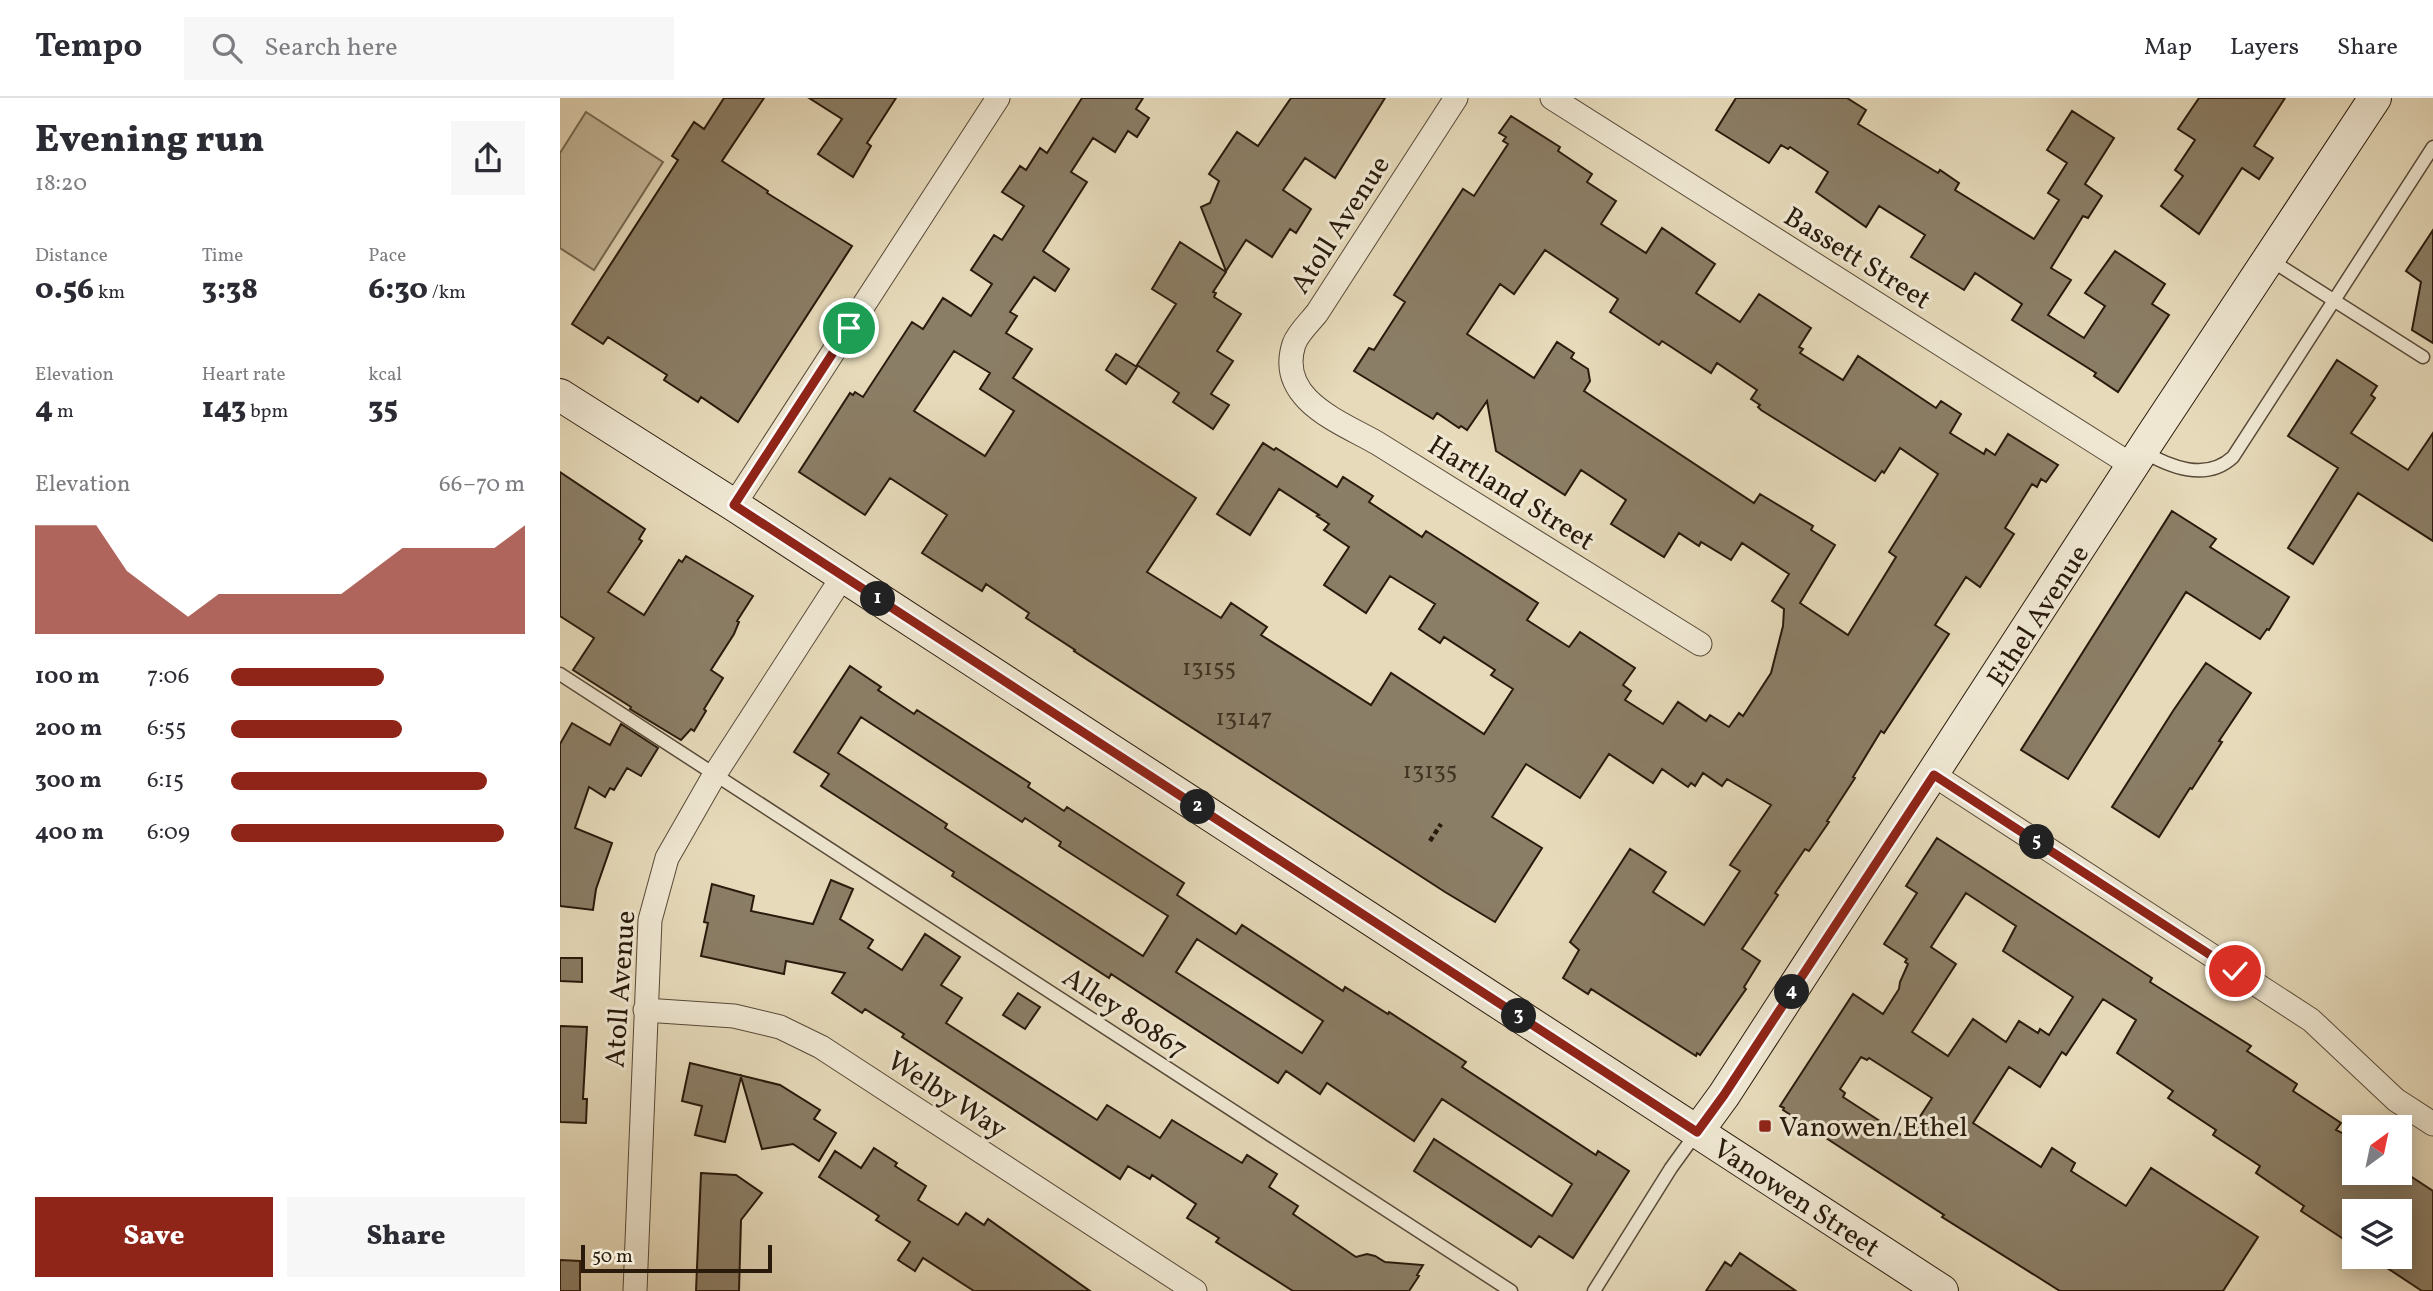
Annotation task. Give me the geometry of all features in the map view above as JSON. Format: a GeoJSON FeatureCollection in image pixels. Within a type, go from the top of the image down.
{"type":"FeatureCollection","features":[{"type":"Feature","properties":{"kind":"main road","name":"Ethel Avenue"},"geometry":{"type":"LineString","coordinates":[[1697,1132],[1934,775],[2375,98]]}},
{"type":"Feature","properties":{"kind":"main road","name":"Vanowen Street"},"geometry":{"type":"LineString","coordinates":[[560,395],[734,505],[1942,1291]]}},
{"type":"Feature","properties":{"kind":"street"},"geometry":{"type":"LineString","coordinates":[[734,505],[998,98]]}},
{"type":"Feature","properties":{"kind":"street","name":"Atoll Avenue"},"geometry":{"type":"LineString","coordinates":[[1298,387],[1291,364],[1295,342],[1317,313],[1456,98]]}},
{"type":"Feature","properties":{"kind":"street","name":"Bassett Street"},"geometry":{"type":"LineString","coordinates":[[1552,98],[2138,459]]}},
{"type":"Feature","properties":{"kind":"street","name":"Hartland Street"},"geometry":{"type":"LineString","coordinates":[[1298,387],[1313,407],[1326,416],[1377,443],[1700,644]]}},
{"type":"Feature","properties":{"kind":"street","name":"Atoll Avenue"},"geometry":{"type":"LineString","coordinates":[[635,1291],[650,920],[667,858],[715,774],[843,576]]}},
{"type":"Feature","properties":{"kind":"street"},"geometry":{"type":"LineString","coordinates":[[1934,775],[2311,1020],[2396,1100],[2433,1125]]}},
{"type":"Feature","properties":{"kind":"street","name":"Welby Way"},"geometry":{"type":"LineString","coordinates":[[645,1010],[734,1016],[780,1027],[821,1047],[1195,1291]]}},
{"type":"Feature","properties":{"kind":"lane"},"geometry":{"type":"LineString","coordinates":[[2138,459],[2193,472],[2225,464],[2233,457],[2433,147]]}},
{"type":"Feature","properties":{"kind":"lane"},"geometry":{"type":"LineString","coordinates":[[2269,258],[2423,357]]}},
{"type":"Feature","properties":{"kind":"lane","name":"Alley 80867"},"geometry":{"type":"LineString","coordinates":[[560,674],[1511,1291]]}},
{"type":"Feature","properties":{"kind":"lane"},"geometry":{"type":"LineString","coordinates":[[1594,1291],[1671,1168],[1697,1132]]}},
{"type":"Feature","properties":{"kind":"path"},"geometry":{"type":"LineString","coordinates":[[1430,841],[1441,824]]}},
{"type":"Feature","properties":{"kind":"shaded area"},"geometry":{"type":"Polygon","coordinates":[[[586,112],[663,162],[594,270],[560,248],[560,153],[586,112]]]}},
{"type":"Feature","properties":{"kind":"building"},"geometry":{"type":"Polygon","coordinates":[[[724,98],[764,98],[722,161],[768,191],[767,193],[852,246],[738,422],[701,397],[698,402],[664,380],[667,375],[608,337],[603,344],[572,324],[678,160],[672,156],[694,122],[704,129],[724,98]]]}},
{"type":"Feature","properties":{"kind":"building"},"geometry":{"type":"Polygon","coordinates":[[[809,98],[896,98],[867,143],[871,146],[853,177],[818,154],[842,119],[809,98]]]}},
{"type":"Feature","properties":{"kind":"building"},"geometry":{"type":"Polygon","coordinates":[[[1082,98],[1143,98],[1136,109],[1149,118],[1137,137],[1128,131],[1115,152],[1093,138],[1071,172],[1087,182],[1043,251],[1069,269],[1055,291],[1034,277],[1010,312],[1017,316],[1006,333],[1032,349],[1013,378],[1196,498],[1147,572],[1221,618],[1231,603],[1267,627],[1261,635],[1371,705],[1391,673],[1484,734],[1513,689],[1491,675],[1495,670],[1444,637],[1440,643],[1419,629],[1435,604],[1390,576],[1366,613],[1324,585],[1349,547],[1324,530],[1329,524],[1317,516],[1319,515],[1279,489],[1250,535],[1217,514],[1263,443],[1274,450],[1276,448],[1337,487],[1343,477],[1373,496],[1369,502],[1422,537],[1426,531],[1538,603],[1527,620],[1569,647],[1580,632],[1635,668],[1623,685],[1631,691],[1625,700],[1663,724],[1678,702],[1706,721],[1710,715],[1729,727],[1739,713],[1743,716],[1771,673],[1783,626],[1784,609],[1772,601],[1789,574],[1742,543],[1731,560],[1701,542],[1699,546],[1679,533],[1664,557],[1611,524],[1626,500],[1581,470],[1565,495],[1496,451],[1487,401],[1467,430],[1461,426],[1459,428],[1437,413],[1433,419],[1354,371],[1369,348],[1374,350],[1405,302],[1394,295],[1463,189],[1474,196],[1508,144],[1503,141],[1506,137],[1499,133],[1511,116],[1560,147],[1558,151],[1592,174],[1587,182],[1616,201],[1601,224],[1646,253],[1662,228],[1715,264],[1696,293],[1740,322],[1759,294],[1811,328],[1799,347],[1803,349],[1800,353],[1843,380],[1858,356],[1936,408],[1941,401],[1961,414],[1950,433],[1984,454],[1986,449],[1995,455],[2008,434],[2058,465],[2046,482],[2041,479],[2037,487],[2032,484],[2005,528],[2014,534],[1980,587],[1966,577],[1935,625],[1949,634],[1884,733],[1881,731],[1827,821],[1829,822],[1809,851],[1805,849],[1775,893],[1778,895],[1742,949],[1760,961],[1744,987],[1746,989],[1700,1055],[1697,1053],[1696,1056],[1591,989],[1588,994],[1563,978],[1579,950],[1570,942],[1630,849],[1666,872],[1653,892],[1704,925],[1740,871],[1730,865],[1771,805],[1727,779],[1722,786],[1703,773],[1695,786],[1691,783],[1688,787],[1662,769],[1653,783],[1609,754],[1580,798],[1526,764],[1492,817],[1542,848],[1495,922],[1074,651],[1026,618],[1029,613],[986,584],[982,591],[922,553],[947,515],[890,478],[865,515],[799,472],[850,393],[853,395],[855,392],[863,397],[912,322],[923,329],[943,298],[971,316],[992,284],[971,270],[994,235],[1002,240],[1024,206],[1002,192],[1020,166],[1026,170],[1040,148],[1047,153],[1082,98]],[[1545,250],[1514,294],[1500,284],[1467,334],[1534,378],[1557,342],[1574,353],[1571,358],[1588,369],[1590,381],[1584,391],[1754,503],[1760,494],[1813,526],[1811,530],[1835,545],[1800,603],[1848,635],[1896,557],[1889,552],[1938,474],[1900,448],[1884,473],[1882,471],[1875,481],[1761,410],[1758,407],[1760,405],[1751,399],[1757,390],[1717,363],[1711,373],[1662,341],[1659,345],[1610,312],[1618,299],[1545,250]],[[954,351],[914,411],[985,456],[1014,411],[980,389],[990,373],[954,351]]]}},
{"type":"Feature","properties":{"kind":"building"},"geometry":{"type":"Polygon","coordinates":[[[1291,98],[1385,98],[1335,178],[1305,158],[1283,190],[1311,209],[1296,233],[1290,229],[1272,257],[1246,240],[1226,271],[1201,207],[1210,203],[1219,181],[1209,174],[1237,132],[1258,146],[1291,98]]]}},
{"type":"Feature","properties":{"kind":"building"},"geometry":{"type":"Polygon","coordinates":[[[1736,98],[1847,98],[1866,110],[1858,124],[1938,173],[1940,170],[1959,183],[1955,190],[2034,239],[2059,200],[2048,193],[2067,163],[2047,150],[2072,111],[2114,138],[2085,184],[2102,196],[2088,218],[2083,216],[2051,268],[2071,280],[2048,315],[2084,338],[2105,306],[2085,293],[2115,251],[2165,284],[2152,304],[2169,315],[2118,392],[2094,376],[2096,373],[2012,320],[2022,304],[1975,273],[1964,290],[1911,257],[1925,235],[1879,206],[1866,227],[1816,192],[1828,172],[1790,147],[1788,149],[1781,145],[1769,163],[1716,130],[1736,98]]]}},
{"type":"Feature","properties":{"kind":"building"},"geometry":{"type":"Polygon","coordinates":[[[2199,98],[2285,98],[2254,146],[2273,158],[2259,179],[2242,168],[2199,234],[2161,206],[2183,176],[2175,170],[2195,140],[2178,129],[2199,98]]]}},
{"type":"Feature","properties":{"kind":"building"},"geometry":{"type":"Polygon","coordinates":[[[2433,230],[2433,343],[2412,330],[2421,282],[2406,271],[2433,230]]]}},
{"type":"Feature","properties":{"kind":"building"},"geometry":{"type":"Polygon","coordinates":[[[1180,242],[1226,272],[1213,292],[1216,293],[1214,297],[1241,314],[1217,351],[1233,361],[1211,394],[1229,405],[1213,429],[1173,402],[1179,393],[1137,365],[1176,304],[1152,289],[1180,242]]]}},
{"type":"Feature","properties":{"kind":"building"},"geometry":{"type":"Polygon","coordinates":[[[1116,354],[1137,367],[1126,384],[1106,370],[1116,354]]]}},
{"type":"Feature","properties":{"kind":"building"},"geometry":{"type":"Polygon","coordinates":[[[2337,360],[2377,386],[2371,395],[2375,398],[2351,433],[2408,470],[2433,433],[2433,541],[2358,493],[2313,564],[2288,548],[2338,468],[2288,436],[2337,360]]]}},
{"type":"Feature","properties":{"kind":"building"},"geometry":{"type":"Polygon","coordinates":[[[560,472],[645,529],[639,539],[642,541],[608,592],[644,615],[679,560],[682,562],[686,556],[753,596],[737,621],[739,622],[734,634],[711,670],[723,678],[694,731],[691,729],[681,740],[573,670],[594,638],[560,616],[560,472]]]}},
{"type":"Feature","properties":{"kind":"building"},"geometry":{"type":"Polygon","coordinates":[[[2172,511],[2216,539],[2210,547],[2289,597],[2269,630],[2267,629],[2260,639],[2186,592],[2068,779],[2021,750],[2172,511]]]}},
{"type":"Feature","properties":{"kind":"building"},"geometry":{"type":"Polygon","coordinates":[[[2206,663],[2251,693],[2159,837],[2112,807],[2206,663]]]}},
{"type":"Feature","properties":{"kind":"building"},"geometry":{"type":"Polygon","coordinates":[[[850,666],[881,687],[878,690],[914,714],[917,710],[1030,783],[1028,787],[1064,811],[1067,807],[1184,883],[1177,895],[1236,934],[1242,925],[1343,991],[1345,987],[1388,1014],[1389,1012],[1466,1062],[1462,1067],[1596,1155],[1598,1151],[1629,1171],[1573,1258],[1539,1236],[1531,1247],[1414,1171],[1434,1139],[1552,1216],[1572,1184],[1442,1099],[1414,1141],[1327,1083],[1320,1094],[1286,1071],[1278,1083],[1111,974],[1109,978],[952,876],[954,872],[821,786],[829,774],[794,752],[850,666]],[[861,717],[838,753],[947,824],[945,828],[1143,956],[1168,916],[1059,846],[1061,842],[1025,818],[1022,822],[861,717]],[[1197,939],[1176,972],[1302,1053],[1323,1021],[1197,939]]]}},
{"type":"Feature","properties":{"kind":"building"},"geometry":{"type":"Polygon","coordinates":[[[572,723],[610,745],[621,724],[658,748],[641,776],[627,768],[614,790],[610,788],[605,797],[589,787],[575,828],[612,843],[596,889],[593,910],[560,906],[560,744],[572,723]]]}},
{"type":"Feature","properties":{"kind":"building"},"geometry":{"type":"Polygon","coordinates":[[[1937,838],[2152,978],[2150,982],[2251,1046],[2247,1051],[2297,1084],[2293,1091],[2341,1123],[2336,1130],[2342,1133],[2342,1185],[2412,1185],[2412,1177],[2433,1191],[2433,1291],[2422,1291],[2389,1269],[2412,1269],[2412,1199],[2342,1199],[2342,1238],[2301,1211],[2304,1206],[2256,1173],[2260,1166],[2213,1135],[2216,1130],[2168,1098],[2173,1091],[2117,1053],[2136,1020],[2103,999],[2066,1055],[2062,1052],[2040,1087],[2009,1067],[1973,1123],[2041,1167],[2052,1148],[2075,1163],[2071,1171],[2126,1206],[2151,1168],[2258,1237],[2223,1291],[2060,1291],[1942,1217],[1944,1215],[1783,1110],[1780,1106],[1853,994],[1883,1014],[1899,989],[1908,964],[1905,962],[1907,959],[1884,944],[1917,893],[1906,886],[1937,838]],[[1966,893],[1931,947],[1956,964],[1912,1032],[1948,1056],[1973,1019],[2006,1042],[2019,1021],[2038,1033],[2040,1029],[2049,1035],[2073,997],[2003,951],[2016,926],[1966,893]],[[1861,1057],[1840,1089],[1845,1093],[1843,1097],[1906,1138],[1932,1098],[1869,1058],[1867,1060],[1861,1057]]]}},
{"type":"Feature","properties":{"kind":"building"},"geometry":{"type":"Polygon","coordinates":[[[831,880],[853,889],[840,919],[873,940],[868,948],[902,970],[925,934],[960,957],[941,985],[962,998],[946,1023],[1097,1120],[1107,1105],[1160,1138],[1172,1120],[1242,1163],[1247,1155],[1277,1174],[1269,1187],[1298,1206],[1293,1214],[1356,1257],[1367,1254],[1385,1262],[1423,1265],[1409,1291],[1293,1291],[1216,1242],[1219,1238],[1187,1218],[1196,1204],[1152,1175],[1150,1179],[1128,1166],[1120,1179],[902,1037],[904,1034],[865,1009],[862,1013],[832,993],[845,973],[786,961],[784,974],[701,956],[708,923],[704,922],[712,884],[754,896],[751,911],[813,924],[831,880]]]}},
{"type":"Feature","properties":{"kind":"building"},"geometry":{"type":"Polygon","coordinates":[[[560,958],[582,958],[582,982],[560,981],[560,958]]]}},
{"type":"Feature","properties":{"kind":"building"},"geometry":{"type":"Polygon","coordinates":[[[1018,993],[1040,1007],[1025,1029],[1003,1015],[1018,993]]]}},
{"type":"Feature","properties":{"kind":"building"},"geometry":{"type":"Polygon","coordinates":[[[560,1026],[587,1027],[583,1099],[587,1099],[586,1123],[560,1122],[560,1026]]]}},
{"type":"Feature","properties":{"kind":"building"},"geometry":{"type":"Polygon","coordinates":[[[690,1063],[780,1085],[820,1110],[814,1119],[836,1133],[819,1161],[793,1144],[762,1149],[741,1077],[725,1142],[695,1135],[702,1106],[682,1101],[690,1063]]]}},
{"type":"Feature","properties":{"kind":"building"},"geometry":{"type":"Polygon","coordinates":[[[874,1148],[897,1163],[895,1166],[926,1186],[918,1200],[958,1225],[966,1213],[984,1225],[988,1219],[1090,1291],[974,1291],[923,1258],[915,1271],[898,1260],[910,1242],[876,1220],[879,1216],[819,1177],[835,1151],[861,1168],[874,1148]]]}},
{"type":"Feature","properties":{"kind":"building"},"geometry":{"type":"Polygon","coordinates":[[[701,1173],[736,1175],[762,1193],[741,1220],[739,1291],[696,1291],[701,1173]]]}},
{"type":"Feature","properties":{"kind":"building"},"geometry":{"type":"Polygon","coordinates":[[[1740,1253],[1796,1291],[1706,1291],[1725,1262],[1731,1266],[1740,1253]]]}},
{"type":"Feature","properties":{"kind":"building"},"geometry":{"type":"Polygon","coordinates":[[[560,1260],[580,1261],[580,1291],[560,1291],[560,1260]]]}},
{"type":"Feature","properties":{"kind":"place","name":"Vanowen/Ethel"},"geometry":{"type":"Point","coordinates":[1765,1126]}},
{"type":"Feature","properties":{"kind":"route"},"geometry":{"type":"LineString","coordinates":[[849,328],[734,505],[1697,1132],[1934,775],[2235,971]]}}]}
